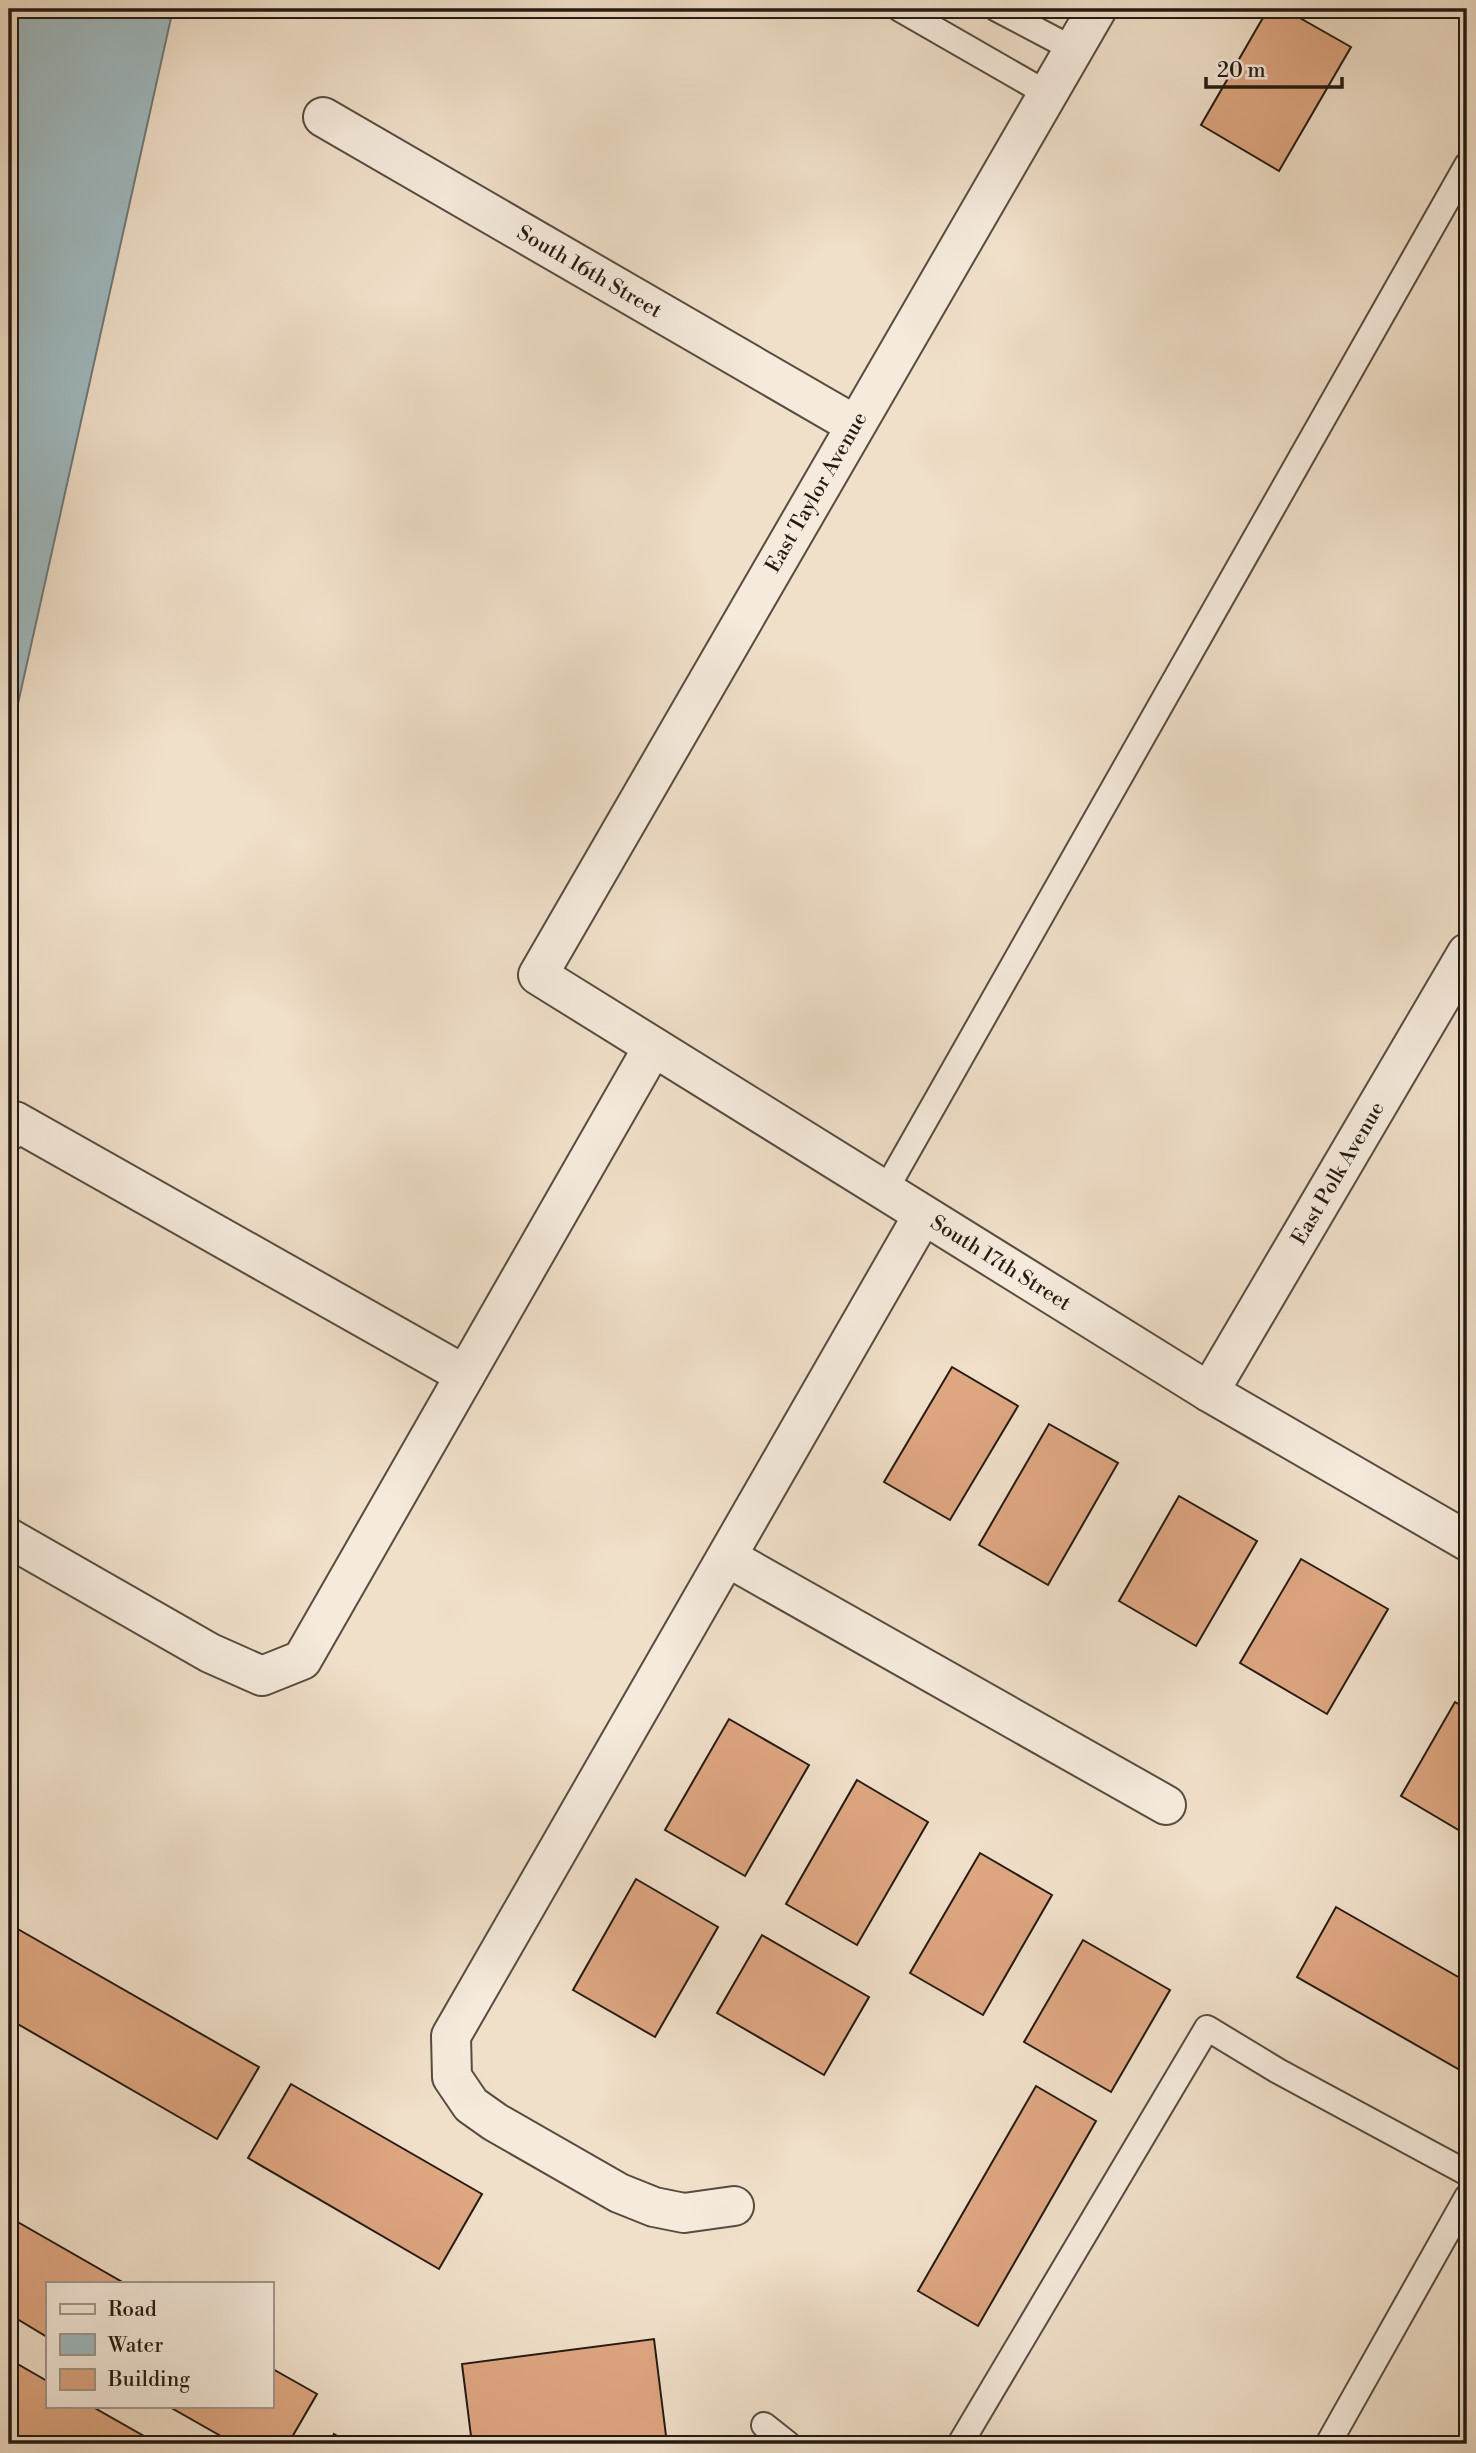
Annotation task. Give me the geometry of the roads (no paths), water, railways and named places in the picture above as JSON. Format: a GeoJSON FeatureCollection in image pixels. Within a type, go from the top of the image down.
{"type":"FeatureCollection","features":[{"type":"Feature","properties":{"kind":"street","name":"East Taylor Avenue"},"geometry":{"type":"LineString","coordinates":[[538,975],[1097,9]]}},
{"type":"Feature","properties":{"kind":"street","name":"South 16th Street"},"geometry":{"type":"LineString","coordinates":[[323,117],[855,425]]}},
{"type":"Feature","properties":{"kind":"street","name":"East Polk Avenue"},"geometry":{"type":"LineString","coordinates":[[1209,1392],[1467,953]]}},
{"type":"Feature","properties":{"kind":"street","name":"South 17th Street"},"geometry":{"type":"LineString","coordinates":[[538,975],[1209,1392],[1467,1541]]}},
{"type":"Feature","properties":{"kind":"street"},"geometry":{"type":"LineString","coordinates":[[9,1538],[210,1653],[261,1676],[302,1660],[653,1047]]}},
{"type":"Feature","properties":{"kind":"street"},"geometry":{"type":"LineString","coordinates":[[9,1131],[15,1121],[465,1375]]}},
{"type":"Feature","properties":{"kind":"street"},"geometry":{"type":"LineString","coordinates":[[734,2206],[684,2213],[654,2207],[619,2193],[495,2122],[471,2105],[453,2077],[451,2036],[923,1214]]}},
{"type":"Feature","properties":{"kind":"street"},"geometry":{"type":"LineString","coordinates":[[727,1557],[1166,1805]]}},
{"type":"Feature","properties":{"kind":"lane"},"geometry":{"type":"LineString","coordinates":[[900,9],[1046,93]]}},
{"type":"Feature","properties":{"kind":"lane"},"geometry":{"type":"LineString","coordinates":[[998,9],[1073,49]]}},
{"type":"Feature","properties":{"kind":"lane"},"geometry":{"type":"LineString","coordinates":[[885,1191],[1467,165]]}},
{"type":"Feature","properties":{"kind":"lane"},"geometry":{"type":"LineString","coordinates":[[960,2444],[1207,2028],[1278,2071],[1467,2173]]}},
{"type":"Feature","properties":{"kind":"lane"},"geometry":{"type":"LineString","coordinates":[[1328,2444],[1467,2197]]}},
{"type":"Feature","properties":{"kind":"lane"},"geometry":{"type":"LineString","coordinates":[[764,2425],[788,2444]]}},
{"type":"Feature","properties":{"kind":"water"},"geometry":{"type":"Polygon","coordinates":[[[15,9],[173,9],[9,744],[9,40],[15,9]]]}}]}
